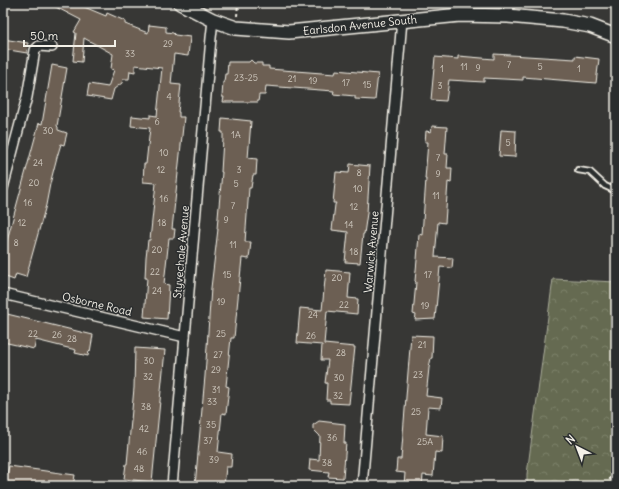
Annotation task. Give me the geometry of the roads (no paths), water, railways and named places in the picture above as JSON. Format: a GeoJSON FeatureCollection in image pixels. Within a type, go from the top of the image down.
{"type":"FeatureCollection","features":[{"type":"Feature","properties":{"kind":"main road","name":"Earlsdon Avenue South"},"geometry":{"type":"LineString","coordinates":[[180,3],[214,20],[236,28],[289,32],[509,9],[590,26],[616,36]]}},
{"type":"Feature","properties":{"kind":"street","name":"Styvechale Avenue"},"geometry":{"type":"LineString","coordinates":[[172,486],[211,38],[214,20]]}},
{"type":"Feature","properties":{"kind":"street","name":"Warwick Avenue"},"geometry":{"type":"LineString","coordinates":[[362,486],[402,20]]}},
{"type":"Feature","properties":{"kind":"street"},"geometry":{"type":"LineString","coordinates":[[3,188],[27,97],[36,48],[39,46],[52,48]]}},
{"type":"Feature","properties":{"kind":"street","name":"Osborne Road"},"geometry":{"type":"LineString","coordinates":[[3,294],[185,337]]}},
{"type":"Feature","properties":{"kind":"lane"},"geometry":{"type":"LineString","coordinates":[[578,170],[590,172],[605,186],[616,191]]}}]}
